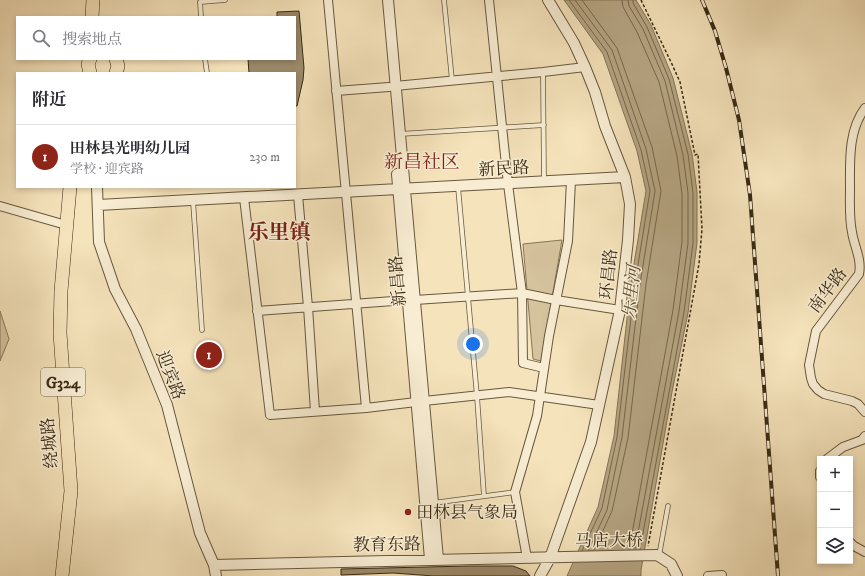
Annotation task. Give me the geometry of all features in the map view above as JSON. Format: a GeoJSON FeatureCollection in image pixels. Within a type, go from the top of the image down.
{"type":"FeatureCollection","features":[{"type":"Feature","properties":{"kind":"highway"},"geometry":{"type":"LineString","coordinates":[[92,16],[93,0]]}},
{"type":"Feature","properties":{"kind":"highway"},"geometry":{"type":"LineString","coordinates":[[116,60],[118,66],[116,72]]}},
{"type":"Feature","properties":{"kind":"highway","name":"绕城路"},"geometry":{"type":"LineString","coordinates":[[62,576],[71,491],[60,333],[61,291],[70,188]]}},
{"type":"Feature","properties":{"kind":"street"},"geometry":{"type":"LineString","coordinates":[[328,0],[366,408]]}},
{"type":"Feature","properties":{"kind":"street","name":"新昌路"},"geometry":{"type":"LineString","coordinates":[[381,0],[400,134],[401,190]]}},
{"type":"Feature","properties":{"kind":"street","name":"新昌路"},"geometry":{"type":"LineString","coordinates":[[388,0],[392,86],[434,559]]}},
{"type":"Feature","properties":{"kind":"street"},"geometry":{"type":"LineString","coordinates":[[489,0],[508,184],[522,293],[523,363],[544,368]]}},
{"type":"Feature","properties":{"kind":"street","name":"环昌路"},"geometry":{"type":"LineString","coordinates":[[540,576],[550,558],[591,442],[620,310],[628,240],[630,204],[625,177],[605,126],[586,67],[548,0]]}},
{"type":"Feature","properties":{"kind":"street"},"geometry":{"type":"LineString","coordinates":[[336,91],[497,77],[586,67]]}},
{"type":"Feature","properties":{"kind":"street","name":"南华路"},"geometry":{"type":"LineString","coordinates":[[865,108],[861,113],[854,132],[850,160],[850,220],[859,260],[859,274],[816,331],[809,365],[813,384],[818,390],[824,394],[852,401],[858,404],[865,412]]}},
{"type":"Feature","properties":{"kind":"street","name":"新民路"},"geometry":{"type":"LineString","coordinates":[[98,205],[625,177]]}},
{"type":"Feature","properties":{"kind":"street"},"geometry":{"type":"LineString","coordinates":[[527,558],[515,492],[538,416],[549,336],[568,241],[571,181]]}},
{"type":"Feature","properties":{"kind":"street","name":"迎宾路"},"geometry":{"type":"LineString","coordinates":[[97,188],[99,242],[115,289],[136,329],[167,404],[200,533],[214,564],[216,576]]}},
{"type":"Feature","properties":{"kind":"street"},"geometry":{"type":"LineString","coordinates":[[298,195],[315,412]]}},
{"type":"Feature","properties":{"kind":"street"},"geometry":{"type":"LineString","coordinates":[[244,198],[270,415],[366,408],[509,392],[599,405]]}},
{"type":"Feature","properties":{"kind":"street"},"geometry":{"type":"LineString","coordinates":[[0,206],[66,225]]}},
{"type":"Feature","properties":{"kind":"street"},"geometry":{"type":"LineString","coordinates":[[257,312],[522,293],[620,310]]}},
{"type":"Feature","properties":{"kind":"street","name":"新昌路"},"geometry":{"type":"LineString","coordinates":[[420,402],[433,503],[434,559]]}},
{"type":"Feature","properties":{"kind":"street"},"geometry":{"type":"LineString","coordinates":[[831,456],[843,447],[862,440],[865,436]]}},
{"type":"Feature","properties":{"kind":"street"},"geometry":{"type":"LineString","coordinates":[[853,545],[865,552]]}},
{"type":"Feature","properties":{"kind":"street"},"geometry":{"type":"LineString","coordinates":[[658,555],[670,564],[677,576]]}},
{"type":"Feature","properties":{"kind":"street","name":"马店大桥"},"geometry":{"type":"LineString","coordinates":[[561,557],[658,555]]}},
{"type":"Feature","properties":{"kind":"street","name":"教育东路"},"geometry":{"type":"LineString","coordinates":[[214,564],[561,557]]}},
{"type":"Feature","properties":{"kind":"street"},"geometry":{"type":"LineString","coordinates":[[708,576],[722,575]]}},
{"type":"Feature","properties":{"kind":"lane"},"geometry":{"type":"LineString","coordinates":[[201,16],[200,2],[224,0]]}},
{"type":"Feature","properties":{"kind":"lane"},"geometry":{"type":"LineString","coordinates":[[444,0],[452,81]]}},
{"type":"Feature","properties":{"kind":"lane"},"geometry":{"type":"LineString","coordinates":[[205,60],[207,72]]}},
{"type":"Feature","properties":{"kind":"lane"},"geometry":{"type":"LineString","coordinates":[[543,72],[544,182]]}},
{"type":"Feature","properties":{"kind":"lane"},"geometry":{"type":"LineString","coordinates":[[400,134],[544,125]]}},
{"type":"Feature","properties":{"kind":"lane"},"geometry":{"type":"LineString","coordinates":[[458,187],[478,396],[484,496]]}},
{"type":"Feature","properties":{"kind":"lane"},"geometry":{"type":"LineString","coordinates":[[193,200],[202,330]]}},
{"type":"Feature","properties":{"kind":"lane"},"geometry":{"type":"LineString","coordinates":[[433,503],[515,492]]}},
{"type":"Feature","properties":{"kind":"lane"},"geometry":{"type":"LineString","coordinates":[[658,555],[668,506]]}},
{"type":"Feature","properties":{"kind":"path"},"geometry":{"type":"LineString","coordinates":[[640,0],[680,82],[696,155],[698,154],[702,229],[697,272],[647,545],[658,555]]}},
{"type":"Feature","properties":{"kind":"shaded area"},"geometry":{"type":"Polygon","coordinates":[[[562,240],[541,361],[533,359],[523,244],[562,240]]]}},
{"type":"Feature","properties":{"kind":"shaded area"},"geometry":{"type":"Polygon","coordinates":[[[0,311],[9,339],[0,361],[0,311]]]}},
{"type":"Feature","properties":{"kind":"water","name":"乐里河"},"geometry":{"type":"Polygon","coordinates":[[[564,0],[636,0],[651,25],[673,78],[692,154],[697,192],[697,243],[688,313],[672,392],[641,576],[567,576],[598,507],[614,436],[631,282],[646,191],[637,151],[603,54],[564,0]]]}},
{"type":"Feature","properties":{"kind":"building"},"geometry":{"type":"Polygon","coordinates":[[[299,11],[304,68],[297,106],[296,72],[249,72],[248,60],[296,60],[296,16],[277,16],[277,12],[299,11]]]}},
{"type":"Feature","properties":{"kind":"building"},"geometry":{"type":"Polygon","coordinates":[[[513,566],[526,571],[530,576],[434,576],[393,573],[341,575],[341,569],[513,566]]]}},
{"type":"Feature","properties":{"kind":"railway"},"geometry":{"type":"LineString","coordinates":[[702,0],[715,31],[739,120],[750,195],[778,576]]}},
{"type":"Feature","properties":{"kind":"place","name":"田林县光明幼儿园"},"geometry":{"type":"Point","coordinates":[209,355]}},
{"type":"Feature","properties":{"kind":"place","name":"田林县气象局"},"geometry":{"type":"Point","coordinates":[408,512]}},
{"type":"Feature","properties":{"kind":"district","name":"新昌社区"},"geometry":{"type":"Point","coordinates":[422,161]}},
{"type":"Feature","properties":{"kind":"district","name":"乐里镇"},"geometry":{"type":"Point","coordinates":[279,232]}}]}
